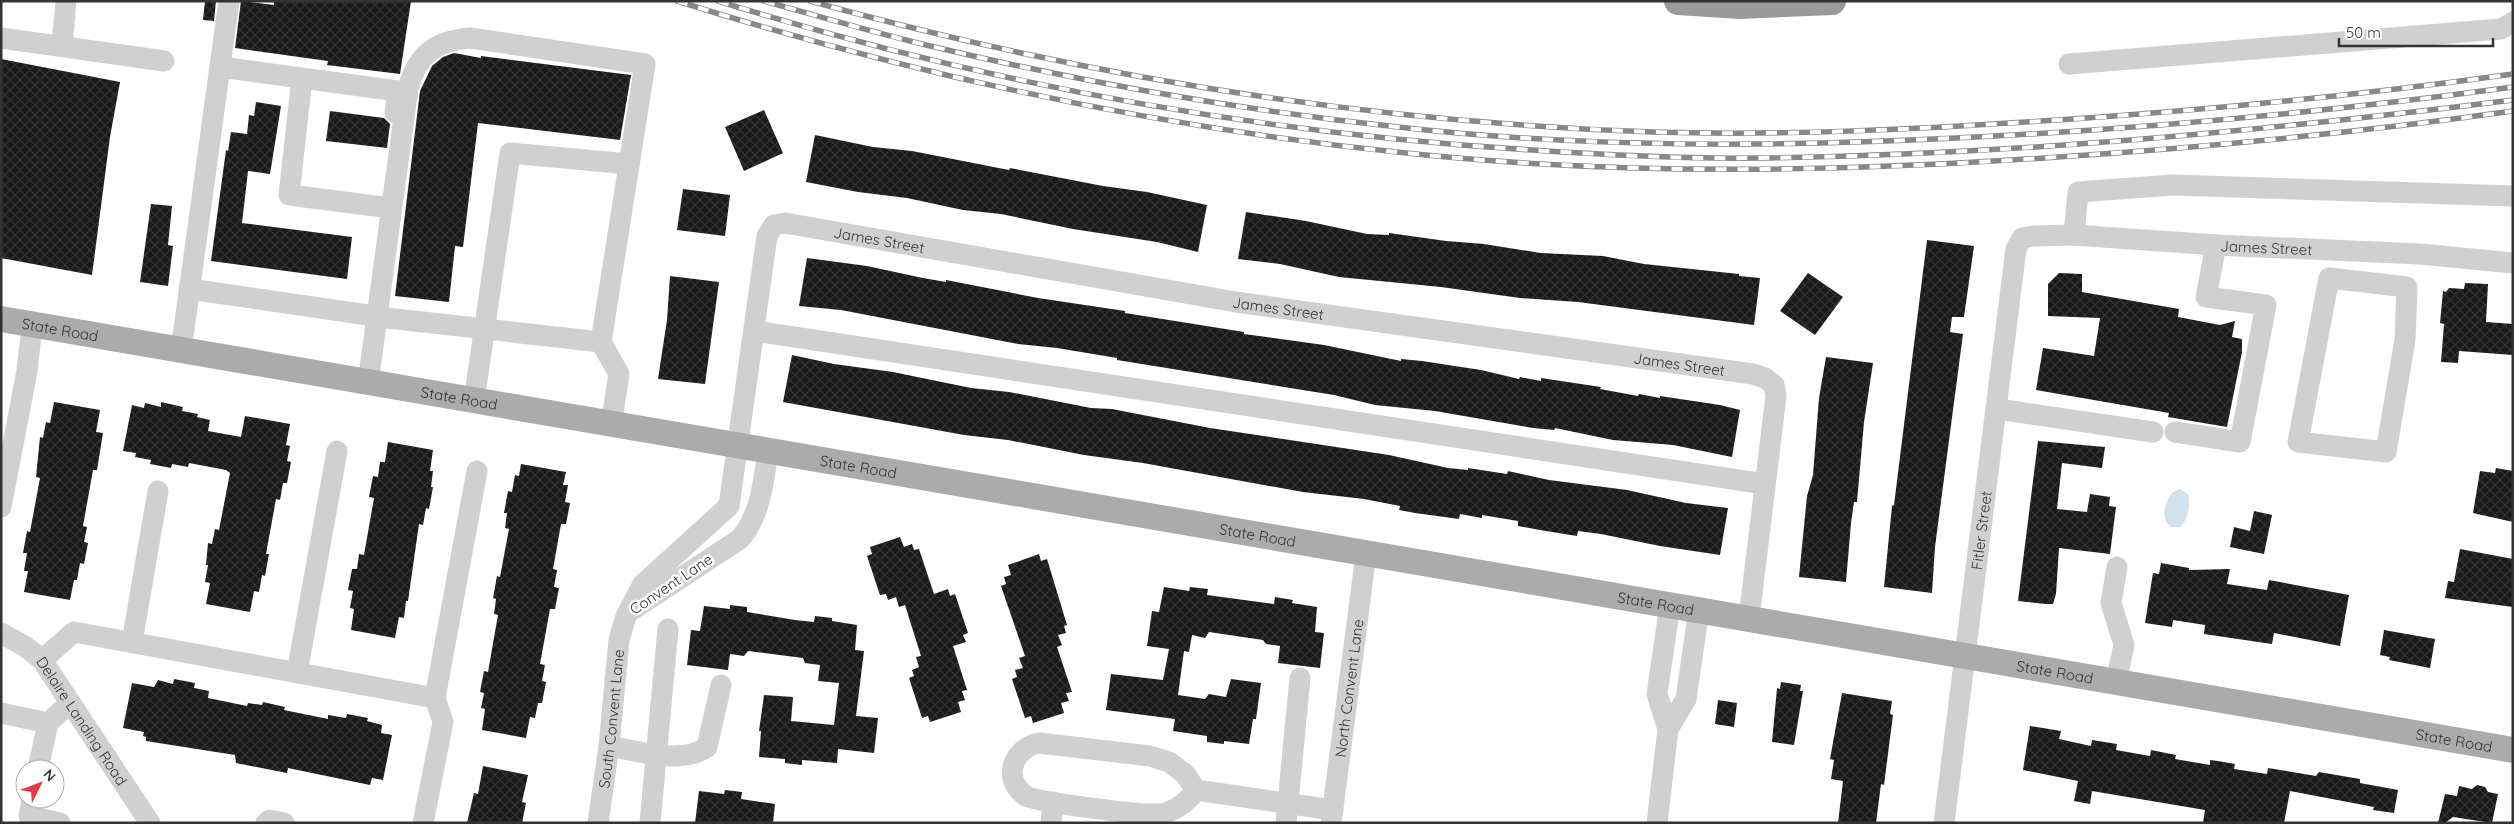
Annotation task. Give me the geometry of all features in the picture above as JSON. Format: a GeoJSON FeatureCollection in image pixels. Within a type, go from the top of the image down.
{"type":"FeatureCollection","features":[{"type":"Feature","properties":{"kind":"highway"},"geometry":{"type":"LineString","coordinates":[[1678,1],[1740,5],[1832,1]]}},
{"type":"Feature","properties":{"kind":"main road","name":"State Road"},"geometry":{"type":"LineString","coordinates":[[1,319],[2513,750]]}},
{"type":"Feature","properties":{"kind":"street"},"geometry":{"type":"LineString","coordinates":[[62,46],[66,1]]}},
{"type":"Feature","properties":{"kind":"street"},"geometry":{"type":"LineString","coordinates":[[181,350],[229,1]]}},
{"type":"Feature","properties":{"kind":"street"},"geometry":{"type":"LineString","coordinates":[[2069,64],[2500,29],[2513,22]]}},
{"type":"Feature","properties":{"kind":"street"},"geometry":{"type":"LineString","coordinates":[[1,38],[164,60]]}},
{"type":"Feature","properties":{"kind":"street"},"geometry":{"type":"LineString","coordinates":[[364,382],[408,88],[413,71],[423,57],[436,46],[453,40],[470,38],[645,64],[601,342],[619,374],[612,425]]}},
{"type":"Feature","properties":{"kind":"street"},"geometry":{"type":"LineString","coordinates":[[220,67],[398,91],[382,207],[373,316]]}},
{"type":"Feature","properties":{"kind":"street"},"geometry":{"type":"LineString","coordinates":[[302,78],[289,196],[382,207]]}},
{"type":"Feature","properties":{"kind":"street"},"geometry":{"type":"LineString","coordinates":[[474,401],[486,329],[510,153],[629,164]]}},
{"type":"Feature","properties":{"kind":"street"},"geometry":{"type":"LineString","coordinates":[[2074,235],[2078,192],[2173,185],[2513,196]]}},
{"type":"Feature","properties":{"kind":"street","name":"James Street"},"geometry":{"type":"LineString","coordinates":[[738,446],[767,236],[774,225],[785,222],[1236,302],[1754,374],[1774,385],[1776,396],[1749,618]]}},
{"type":"Feature","properties":{"kind":"street","name":"James Street"},"geometry":{"type":"LineString","coordinates":[[2022,238],[2041,235],[2074,235],[2216,246],[2378,252],[2513,262]]}},
{"type":"Feature","properties":{"kind":"street","name":"Fitler Street"},"geometry":{"type":"LineString","coordinates":[[1944,823],[2016,248],[2022,238]]}},
{"type":"Feature","properties":{"kind":"street"},"geometry":{"type":"LineString","coordinates":[[2175,432],[2240,442],[2266,306],[2206,297],[2216,246]]}},
{"type":"Feature","properties":{"kind":"street"},"geometry":{"type":"LineString","coordinates":[[2374,282],[2378,252]]}},
{"type":"Feature","properties":{"kind":"street"},"geometry":{"type":"LineString","coordinates":[[2328,278],[2374,282],[2408,286],[2405,340],[2386,452],[2298,442],[2328,278]]}},
{"type":"Feature","properties":{"kind":"street"},"geometry":{"type":"LineString","coordinates":[[189,289],[373,316],[601,342]]}},
{"type":"Feature","properties":{"kind":"street"},"geometry":{"type":"LineString","coordinates":[[1,507],[6,460],[27,371],[32,325]]}},
{"type":"Feature","properties":{"kind":"street"},"geometry":{"type":"LineString","coordinates":[[754,331],[1765,484]]}},
{"type":"Feature","properties":{"kind":"street"},"geometry":{"type":"LineString","coordinates":[[1997,409],[2154,432]]}},
{"type":"Feature","properties":{"kind":"street","name":"Convent Lane"},"geometry":{"type":"LineString","coordinates":[[626,616],[643,584],[729,506],[738,446]]}},
{"type":"Feature","properties":{"kind":"street"},"geometry":{"type":"LineString","coordinates":[[297,673],[337,451]]}},
{"type":"Feature","properties":{"kind":"street","name":"Convent Lane"},"geometry":{"type":"LineString","coordinates":[[626,616],[640,603],[740,539],[749,529],[759,507],[768,452]]}},
{"type":"Feature","properties":{"kind":"street"},"geometry":{"type":"LineString","coordinates":[[423,823],[443,722],[435,698],[477,471]]}},
{"type":"Feature","properties":{"kind":"street"},"geometry":{"type":"LineString","coordinates":[[132,642],[158,491]]}},
{"type":"Feature","properties":{"kind":"street","name":"North Convent Lane"},"geometry":{"type":"LineString","coordinates":[[1332,816],[1366,554]]}},
{"type":"Feature","properties":{"kind":"street"},"geometry":{"type":"LineString","coordinates":[[2116,682],[2124,645],[2111,603],[2117,567]]}},
{"type":"Feature","properties":{"kind":"street"},"geometry":{"type":"LineString","coordinates":[[1657,823],[1668,729],[1657,694],[1670,605]]}},
{"type":"Feature","properties":{"kind":"street"},"geometry":{"type":"LineString","coordinates":[[1668,729],[1686,699],[1699,609]]}},
{"type":"Feature","properties":{"kind":"street","name":"South Convent Lane"},"geometry":{"type":"LineString","coordinates":[[598,823],[609,746],[619,640],[626,616]]}},
{"type":"Feature","properties":{"kind":"street"},"geometry":{"type":"LineString","coordinates":[[650,823],[658,755],[668,629]]}},
{"type":"Feature","properties":{"kind":"street"},"geometry":{"type":"LineString","coordinates":[[42,660],[74,632],[435,698]]}},
{"type":"Feature","properties":{"kind":"street","name":"Delaire Landing Road"},"geometry":{"type":"LineString","coordinates":[[1,633],[26,646],[42,660],[146,821]]}},
{"type":"Feature","properties":{"kind":"street"},"geometry":{"type":"LineString","coordinates":[[1287,813],[1300,678]]}},
{"type":"Feature","properties":{"kind":"street"},"geometry":{"type":"LineString","coordinates":[[609,746],[658,755],[697,754],[707,746],[720,685]]}},
{"type":"Feature","properties":{"kind":"street"},"geometry":{"type":"LineString","coordinates":[[40,759],[48,723],[70,703]]}},
{"type":"Feature","properties":{"kind":"street"},"geometry":{"type":"LineString","coordinates":[[1,713],[48,723]]}},
{"type":"Feature","properties":{"kind":"street"},"geometry":{"type":"LineString","coordinates":[[1196,790],[1190,800],[1174,810],[1156,814],[1053,802],[1028,797],[1015,784],[1012,774],[1016,757],[1030,744],[1039,742],[1150,756],[1169,762],[1185,774],[1196,790],[1287,813],[1332,816]]}},
{"type":"Feature","properties":{"kind":"street"},"geometry":{"type":"LineString","coordinates":[[1050,823],[1053,802]]}},
{"type":"Feature","properties":{"kind":"street"},"geometry":{"type":"LineString","coordinates":[[30,809],[29,816],[60,823]]}},
{"type":"Feature","properties":{"kind":"street"},"geometry":{"type":"LineString","coordinates":[[266,823],[270,820],[284,823]]}},
{"type":"Feature","properties":{"kind":"water"},"geometry":{"type":"Polygon","coordinates":[[[2180,489],[2188,494],[2188,511],[2180,527],[2171,527],[2165,519],[2164,510],[2173,492],[2180,489]]]}},
{"type":"Feature","properties":{"kind":"building"},"geometry":{"type":"Polygon","coordinates":[[[205,1],[216,1],[214,21],[203,20],[205,1]]]}},
{"type":"Feature","properties":{"kind":"building"},"geometry":{"type":"Polygon","coordinates":[[[241,1],[274,5],[274,1],[411,1],[400,74],[327,65],[328,61],[235,48],[241,1]]]}},
{"type":"Feature","properties":{"kind":"building"},"geometry":{"type":"Polygon","coordinates":[[[454,53],[481,58],[481,56],[631,75],[620,140],[478,123],[463,247],[455,246],[449,302],[395,296],[420,91],[432,66],[443,57],[454,53]]]}},
{"type":"Feature","properties":{"kind":"building"},"geometry":{"type":"Polygon","coordinates":[[[1,59],[120,82],[110,137],[92,275],[1,258],[1,59]]]}},
{"type":"Feature","properties":{"kind":"building"},"geometry":{"type":"Polygon","coordinates":[[[256,102],[281,106],[270,174],[248,171],[242,223],[352,237],[347,279],[211,261],[226,150],[228,151],[231,132],[247,134],[249,115],[254,116],[256,102]]]}},
{"type":"Feature","properties":{"kind":"building"},"geometry":{"type":"Polygon","coordinates":[[[764,110],[783,153],[744,171],[725,127],[764,110]]]}},
{"type":"Feature","properties":{"kind":"building"},"geometry":{"type":"Polygon","coordinates":[[[330,111],[384,118],[390,124],[387,148],[326,141],[330,111]]]}},
{"type":"Feature","properties":{"kind":"building"},"geometry":{"type":"Polygon","coordinates":[[[815,135],[873,147],[912,151],[1009,170],[1010,168],[1103,186],[1147,192],[1207,205],[1198,252],[1157,242],[1073,229],[1001,214],[963,210],[907,198],[858,192],[806,182],[815,135]]]}},
{"type":"Feature","properties":{"kind":"building"},"geometry":{"type":"Polygon","coordinates":[[[683,189],[730,195],[725,236],[677,230],[683,189]]]}},
{"type":"Feature","properties":{"kind":"building"},"geometry":{"type":"Polygon","coordinates":[[[151,204],[172,206],[168,245],[173,246],[168,286],[140,282],[151,204]]]}},
{"type":"Feature","properties":{"kind":"building"},"geometry":{"type":"Polygon","coordinates":[[[1246,212],[1306,221],[1367,234],[1389,235],[1389,233],[1541,253],[1603,256],[1644,264],[1760,278],[1754,325],[1578,302],[1520,298],[1441,287],[1339,277],[1280,264],[1238,259],[1246,212]]]}},
{"type":"Feature","properties":{"kind":"building"},"geometry":{"type":"Polygon","coordinates":[[[1927,240],[1974,246],[1964,317],[1952,317],[1950,332],[1963,334],[1935,547],[1932,593],[1884,587],[1892,506],[1894,505],[1927,240]]]}},
{"type":"Feature","properties":{"kind":"building"},"geometry":{"type":"Polygon","coordinates":[[[807,258],[867,266],[923,278],[946,282],[946,280],[1038,298],[1244,332],[1244,334],[1324,345],[1401,361],[1401,359],[1422,361],[1481,370],[1519,379],[1520,377],[1541,381],[1541,378],[1601,387],[1600,389],[1638,396],[1639,394],[1660,398],[1660,396],[1720,405],[1740,410],[1732,457],[1673,445],[1613,440],[1555,428],[1554,430],[1533,428],[1435,411],[1375,405],[1334,395],[1117,360],[1117,358],[1057,348],[1018,344],[841,310],[799,306],[807,258]]]}},
{"type":"Feature","properties":{"kind":"building"},"geometry":{"type":"Polygon","coordinates":[[[1808,273],[1843,297],[1815,335],[1780,311],[1808,273]]]}},
{"type":"Feature","properties":{"kind":"building"},"geometry":{"type":"Polygon","coordinates":[[[2059,273],[2082,274],[2082,292],[2179,309],[2178,317],[2220,325],[2235,321],[2232,337],[2242,339],[2242,352],[2227,427],[2168,417],[2169,413],[2036,390],[2043,348],[2094,356],[2100,318],[2048,316],[2048,284],[2059,273]]]}},
{"type":"Feature","properties":{"kind":"building"},"geometry":{"type":"Polygon","coordinates":[[[670,276],[719,282],[705,384],[658,379],[667,320],[670,276]]]}},
{"type":"Feature","properties":{"kind":"building"},"geometry":{"type":"Polygon","coordinates":[[[2465,283],[2488,284],[2486,322],[2513,324],[2513,355],[2459,351],[2458,363],[2441,362],[2444,324],[2440,323],[2443,291],[2446,292],[2449,288],[2464,289],[2465,283]]]}},
{"type":"Feature","properties":{"kind":"building"},"geometry":{"type":"Polygon","coordinates":[[[792,355],[834,364],[893,372],[971,388],[1009,392],[1210,428],[1389,455],[1448,468],[1468,470],[1468,468],[1507,474],[1508,471],[1549,480],[1627,490],[1686,503],[1728,508],[1720,555],[1660,546],[1601,534],[1578,531],[1577,536],[1540,530],[1518,526],[1518,521],[1482,515],[1482,518],[1460,514],[1459,519],[1415,513],[1399,510],[1400,506],[1364,499],[1303,492],[1143,463],[1084,455],[1008,440],[964,435],[783,402],[792,355]]]}},
{"type":"Feature","properties":{"kind":"building"},"geometry":{"type":"Polygon","coordinates":[[[1826,357],[1873,363],[1864,422],[1857,502],[1854,502],[1851,523],[1846,582],[1799,577],[1807,496],[1813,475],[1819,398],[1826,357]]]}},
{"type":"Feature","properties":{"kind":"building"},"geometry":{"type":"Polygon","coordinates":[[[54,402],[100,410],[96,432],[103,433],[97,470],[93,470],[83,526],[87,527],[84,542],[88,543],[84,564],[80,563],[77,580],[74,580],[70,600],[24,592],[28,571],[24,571],[27,553],[23,553],[27,531],[30,532],[40,478],[36,477],[40,437],[43,438],[46,422],[50,423],[54,402]]]}},
{"type":"Feature","properties":{"kind":"building"},"geometry":{"type":"Polygon","coordinates":[[[161,402],[183,407],[182,411],[198,414],[197,417],[210,420],[208,431],[241,437],[245,416],[290,424],[286,445],[290,446],[287,461],[291,462],[287,483],[283,483],[280,500],[276,499],[266,554],[269,554],[265,576],[262,575],[259,592],[254,591],[250,612],[206,604],[210,583],[205,582],[208,565],[206,565],[208,543],[212,544],[215,529],[219,530],[230,473],[226,470],[189,463],[188,467],[172,464],[171,468],[150,464],[151,460],[135,457],[136,453],[123,451],[132,405],[144,408],[145,403],[161,407],[161,402]]]}},
{"type":"Feature","properties":{"kind":"building"},"geometry":{"type":"Polygon","coordinates":[[[2038,441],[2105,447],[2102,468],[2062,463],[2057,509],[2087,512],[2090,494],[2110,497],[2109,506],[2116,507],[2110,554],[2059,548],[2056,594],[2053,604],[2018,601],[2038,441]]]}},
{"type":"Feature","properties":{"kind":"building"},"geometry":{"type":"Polygon","coordinates":[[[388,442],[433,450],[430,471],[433,471],[431,487],[433,487],[429,509],[426,508],[423,525],[419,524],[408,601],[406,601],[404,618],[399,617],[395,638],[351,630],[354,609],[350,608],[353,591],[348,590],[352,569],[357,569],[359,554],[364,555],[374,498],[369,497],[373,476],[378,477],[380,462],[385,462],[388,442]]]}},
{"type":"Feature","properties":{"kind":"building"},"geometry":{"type":"Polygon","coordinates":[[[521,464],[566,472],[563,485],[568,485],[565,502],[570,503],[566,524],[561,524],[553,569],[557,570],[554,587],[559,588],[555,609],[550,609],[540,664],[545,665],[542,681],[546,682],[542,703],[538,703],[535,718],[530,717],[526,738],[482,730],[485,709],[481,708],[484,693],[480,692],[484,671],[488,672],[498,615],[494,614],[496,599],[493,598],[497,576],[500,577],[509,529],[505,528],[507,513],[504,513],[508,491],[512,492],[515,475],[519,476],[521,464]]]}},
{"type":"Feature","properties":{"kind":"building"},"geometry":{"type":"Polygon","coordinates":[[[2496,468],[2513,471],[2513,522],[2473,513],[2480,471],[2495,473],[2496,468]]]}},
{"type":"Feature","properties":{"kind":"building"},"geometry":{"type":"Polygon","coordinates":[[[2254,511],[2272,515],[2264,554],[2230,547],[2234,527],[2250,531],[2254,511]]]}},
{"type":"Feature","properties":{"kind":"building"},"geometry":{"type":"Polygon","coordinates":[[[900,537],[904,547],[912,544],[914,550],[919,549],[934,594],[948,589],[950,596],[955,594],[968,633],[963,635],[966,642],[953,646],[967,690],[962,691],[965,700],[958,702],[961,712],[930,722],[928,716],[922,718],[909,678],[914,676],[912,670],[919,667],[916,657],[921,656],[905,605],[899,607],[896,597],[888,600],[886,594],[880,595],[867,556],[872,554],[870,547],[900,537]]]}},
{"type":"Feature","properties":{"kind":"building"},"geometry":{"type":"Polygon","coordinates":[[[2460,549],[2513,559],[2513,607],[2445,598],[2448,581],[2454,582],[2460,549]]]}},
{"type":"Feature","properties":{"kind":"building"},"geometry":{"type":"Polygon","coordinates":[[[1039,554],[1041,561],[1047,559],[1067,625],[1064,626],[1066,633],[1058,635],[1062,645],[1057,647],[1072,692],[1066,693],[1069,701],[1061,703],[1064,713],[1033,723],[1031,716],[1025,718],[1012,679],[1017,677],[1015,670],[1023,668],[1019,658],[1025,656],[1001,586],[1006,584],[1004,577],[1011,575],[1008,565],[1039,554]]]}},
{"type":"Feature","properties":{"kind":"building"},"geometry":{"type":"Polygon","coordinates":[[[2161,563],[2189,568],[2189,570],[2230,569],[2227,584],[2267,590],[2269,580],[2349,595],[2340,646],[2274,633],[2272,644],[2204,634],[2205,625],[2173,620],[2172,627],[2145,623],[2153,573],[2159,574],[2161,563]]]}},
{"type":"Feature","properties":{"kind":"building"},"geometry":{"type":"Polygon","coordinates":[[[1164,587],[1189,591],[1190,587],[1208,589],[1207,595],[1274,604],[1275,597],[1293,600],[1292,603],[1317,607],[1315,632],[1324,633],[1320,668],[1278,663],[1280,646],[1266,644],[1263,640],[1209,632],[1205,638],[1192,635],[1189,652],[1184,651],[1178,695],[1205,699],[1209,694],[1226,697],[1231,679],[1261,683],[1256,719],[1253,719],[1249,744],[1224,741],[1224,744],[1207,742],[1207,736],[1173,731],[1175,719],[1106,710],[1111,674],[1163,680],[1169,649],[1147,646],[1152,611],[1159,612],[1164,587]]]}},
{"type":"Feature","properties":{"kind":"building"},"geometry":{"type":"Polygon","coordinates":[[[730,605],[747,607],[747,612],[795,620],[814,622],[815,616],[832,618],[832,621],[857,625],[855,650],[864,651],[856,716],[878,718],[874,753],[838,749],[837,763],[802,760],[802,765],[785,763],[785,759],[759,757],[761,731],[759,731],[764,695],[793,697],[791,721],[834,725],[839,683],[818,681],[820,665],[805,663],[803,658],[748,651],[744,656],[730,654],[728,670],[687,665],[691,630],[700,631],[704,606],[730,609],[730,605]]]}},
{"type":"Feature","properties":{"kind":"building"},"geometry":{"type":"Polygon","coordinates":[[[2384,630],[2435,639],[2430,668],[2389,660],[2390,657],[2380,655],[2384,630]]]}},
{"type":"Feature","properties":{"kind":"building"},"geometry":{"type":"Polygon","coordinates":[[[174,679],[195,683],[194,688],[209,691],[208,698],[247,706],[248,703],[262,705],[263,702],[285,707],[284,710],[328,719],[328,715],[346,718],[347,714],[368,718],[367,721],[382,725],[381,733],[392,735],[383,780],[372,778],[370,785],[288,768],[287,773],[236,763],[235,755],[146,741],[146,737],[143,736],[144,732],[123,728],[132,683],[154,687],[158,680],[173,684],[174,679]]]}},
{"type":"Feature","properties":{"kind":"building"},"geometry":{"type":"Polygon","coordinates":[[[1781,682],[1801,685],[1800,691],[1803,691],[1794,745],[1772,742],[1777,688],[1780,689],[1781,682]]]}},
{"type":"Feature","properties":{"kind":"building"},"geometry":{"type":"Polygon","coordinates":[[[1842,693],[1892,701],[1890,714],[1893,715],[1884,785],[1881,784],[1876,823],[1838,823],[1843,781],[1831,779],[1834,760],[1830,759],[1842,693]]]}},
{"type":"Feature","properties":{"kind":"building"},"geometry":{"type":"Polygon","coordinates":[[[1718,700],[1737,703],[1734,727],[1715,724],[1718,700]]]}},
{"type":"Feature","properties":{"kind":"building"},"geometry":{"type":"Polygon","coordinates":[[[2030,726],[2061,731],[2059,739],[2091,746],[2092,740],[2117,744],[2116,750],[2150,756],[2151,750],[2176,755],[2175,759],[2210,765],[2210,760],[2218,761],[2235,764],[2234,769],[2267,774],[2268,768],[2316,776],[2319,772],[2360,779],[2360,783],[2398,790],[2394,813],[2373,810],[2374,807],[2290,791],[2284,823],[2203,823],[2205,810],[2092,791],[2090,804],[2074,801],[2078,781],[2023,770],[2030,726]]]}},
{"type":"Feature","properties":{"kind":"building"},"geometry":{"type":"Polygon","coordinates":[[[483,766],[528,775],[522,802],[526,803],[522,823],[467,823],[474,793],[478,794],[483,766]]]}},
{"type":"Feature","properties":{"kind":"building"},"geometry":{"type":"Polygon","coordinates":[[[2477,785],[2485,787],[2488,792],[2498,794],[2492,823],[2453,817],[2445,823],[2438,823],[2445,794],[2457,796],[2459,786],[2472,789],[2477,785]]]}},
{"type":"Feature","properties":{"kind":"building"},"geometry":{"type":"Polygon","coordinates":[[[725,790],[742,792],[741,799],[775,804],[773,823],[695,823],[699,791],[724,794],[725,790]]]}},
{"type":"Feature","properties":{"kind":"railway"},"geometry":{"type":"LineString","coordinates":[[677,1],[766,28],[947,75],[1129,113],[1221,129],[1406,153],[1569,165],[1732,169],[1895,166],[1977,162],[2229,144],[2400,126],[2513,111]]}},
{"type":"Feature","properties":{"kind":"railway"},"geometry":{"type":"LineString","coordinates":[[718,1],[817,30],[918,56],[1019,80],[1121,100],[1223,117],[1326,131],[1429,142],[1588,154],[1731,158],[1853,156],[2042,147],[2325,122],[2513,100]]}},
{"type":"Feature","properties":{"kind":"railway"},"geometry":{"type":"LineString","coordinates":[[764,1],[926,45],[986,59],[1165,94],[1346,121],[1476,135],[1544,139],[1682,144],[1750,144],[1887,141],[2026,134],[2096,130],[2305,112],[2513,87]]}},
{"type":"Feature","properties":{"kind":"railway"},"geometry":{"type":"LineString","coordinates":[[810,1],[913,28],[1018,52],[1122,73],[1227,91],[1439,118],[1545,127],[1652,132],[1754,133],[1855,131],[2058,120],[2286,101],[2513,74]]}}]}
